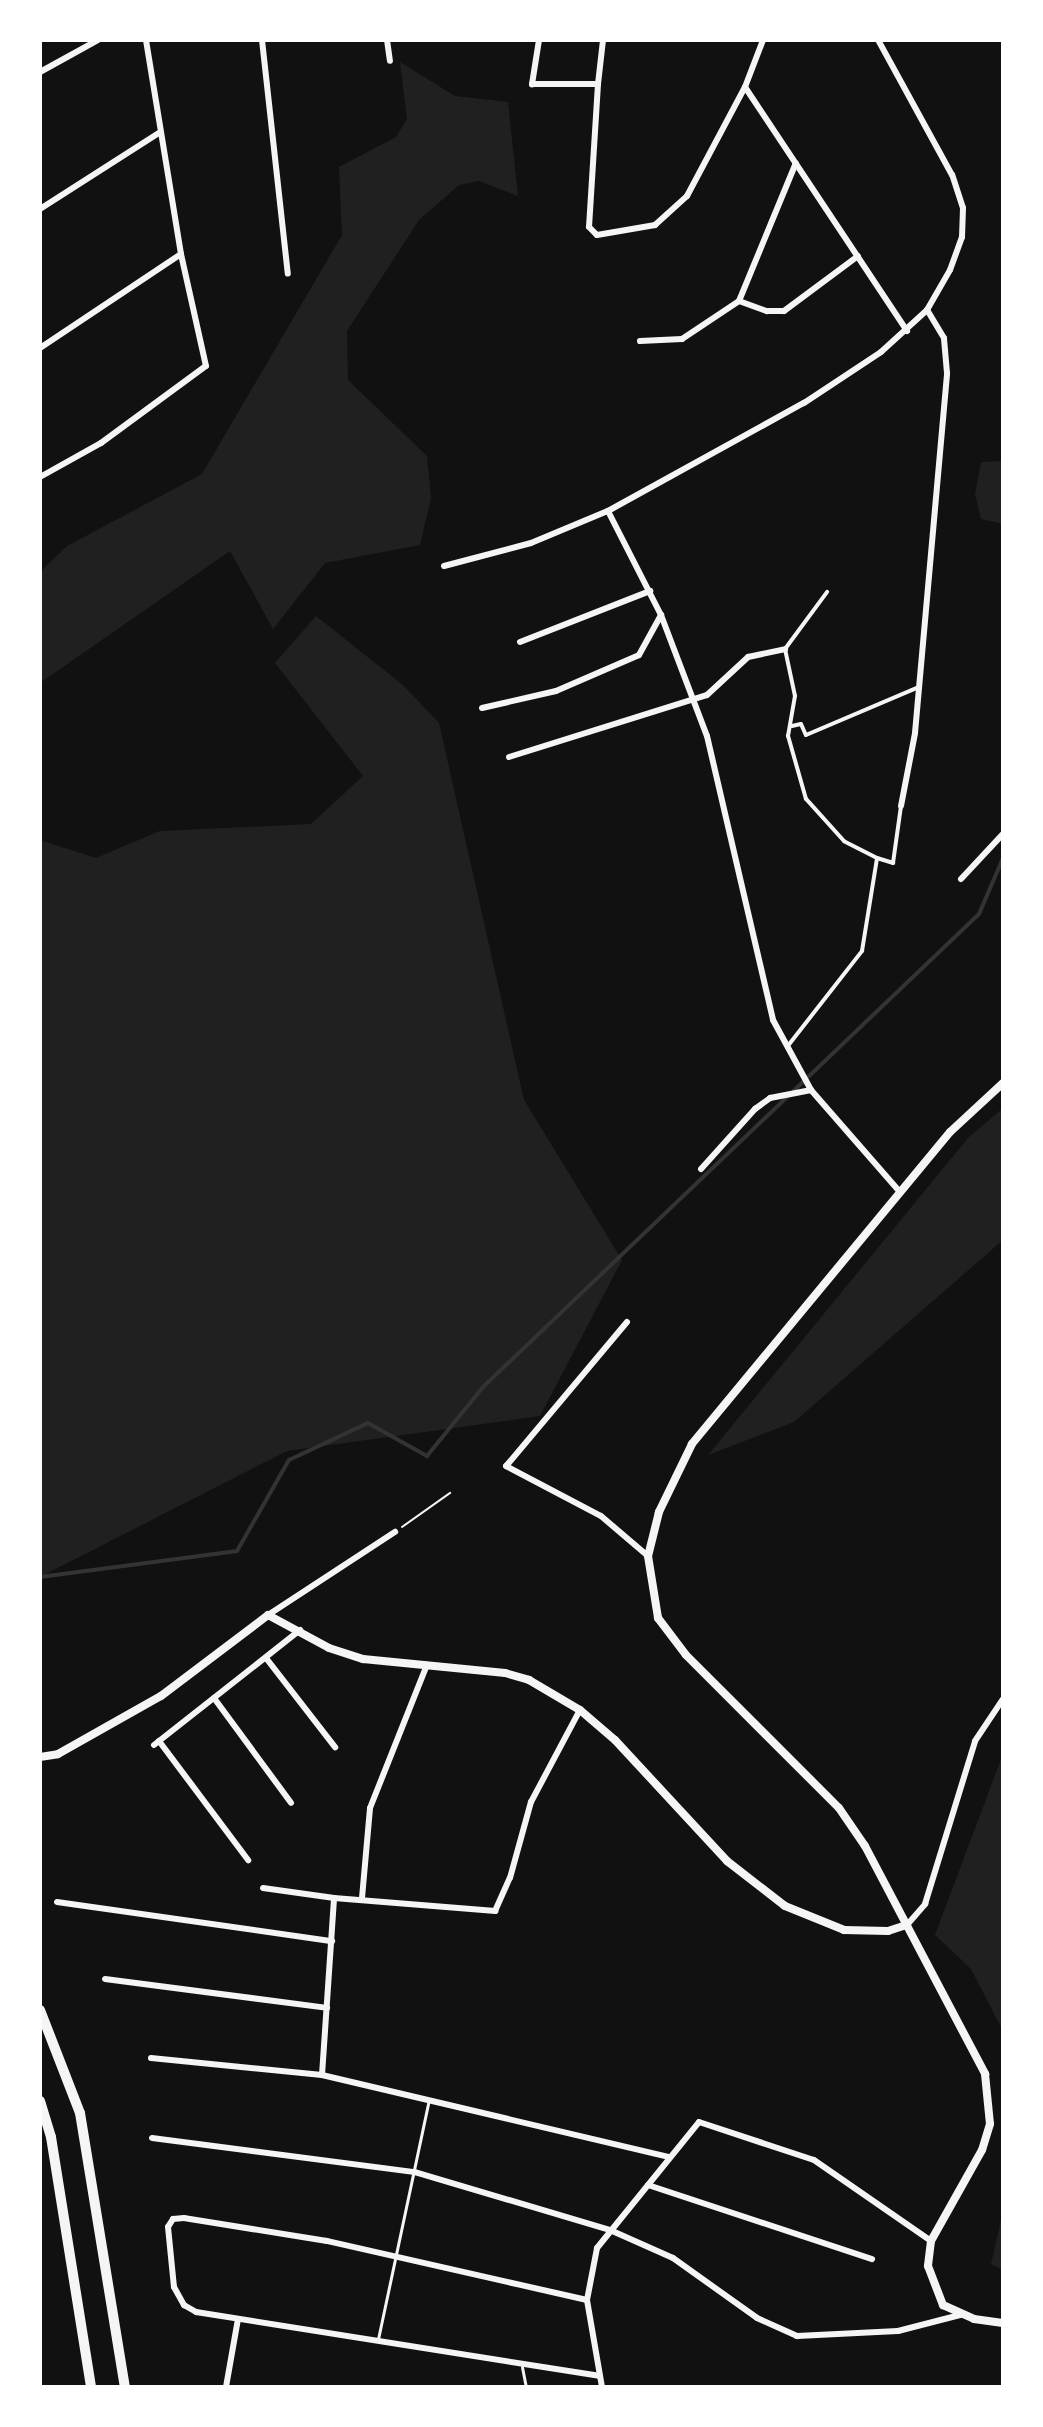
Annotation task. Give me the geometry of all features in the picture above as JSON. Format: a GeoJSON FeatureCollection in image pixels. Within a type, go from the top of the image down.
{"type":"FeatureCollection","features":[{"type":"Feature","properties":{"kind":"highway"},"geometry":{"type":"LineString","coordinates":[[40,2010],[80,2113],[125,2387]]}},
{"type":"Feature","properties":{"kind":"highway"},"geometry":{"type":"LineString","coordinates":[[40,2101],[51,2137],[91,2387]]}},
{"type":"Feature","properties":{"kind":"main road"},"geometry":{"type":"LineString","coordinates":[[1003,1083],[962,1119],[692,1444],[668,1487],[648,1556],[651,1596],[669,1635],[839,1808],[907,1925],[985,2074],[990,2097],[982,2150],[931,2241],[928,2266],[934,2293],[960,2315],[1003,2323]]}},
{"type":"Feature","properties":{"kind":"main road"},"geometry":{"type":"LineString","coordinates":[[40,1757],[58,1754],[161,1696],[268,1615],[345,1654],[505,1673],[580,1710],[727,1861],[785,1906],[844,1930],[888,1931],[907,1925]]}},
{"type":"Feature","properties":{"kind":"street"},"geometry":{"type":"LineString","coordinates":[[40,72],[98,40]]}},
{"type":"Feature","properties":{"kind":"street"},"geometry":{"type":"LineString","coordinates":[[40,477],[101,443],[203,372],[207,362],[181,254],[146,40]]}},
{"type":"Feature","properties":{"kind":"street"},"geometry":{"type":"LineString","coordinates":[[262,40],[288,274]]}},
{"type":"Feature","properties":{"kind":"street"},"geometry":{"type":"LineString","coordinates":[[387,40],[390,61]]}},
{"type":"Feature","properties":{"kind":"street"},"geometry":{"type":"LineString","coordinates":[[539,40],[532,84],[598,84]]}},
{"type":"Feature","properties":{"kind":"street"},"geometry":{"type":"LineString","coordinates":[[603,40],[589,227],[597,235],[655,225],[677,206],[696,182],[745,87],[763,40]]}},
{"type":"Feature","properties":{"kind":"street"},"geometry":{"type":"LineString","coordinates":[[444,566],[531,543],[608,511],[804,403],[907,331],[927,310],[950,270],[962,237],[963,208],[952,175],[878,40]]}},
{"type":"Feature","properties":{"kind":"street"},"geometry":{"type":"LineString","coordinates":[[745,87],[907,331]]}},
{"type":"Feature","properties":{"kind":"street"},"geometry":{"type":"LineString","coordinates":[[40,209],[159,133]]}},
{"type":"Feature","properties":{"kind":"street"},"geometry":{"type":"LineString","coordinates":[[640,341],[682,339],[739,301],[796,163]]}},
{"type":"Feature","properties":{"kind":"street"},"geometry":{"type":"LineString","coordinates":[[40,348],[181,254]]}},
{"type":"Feature","properties":{"kind":"street"},"geometry":{"type":"LineString","coordinates":[[739,301],[784,311],[858,256]]}},
{"type":"Feature","properties":{"kind":"street"},"geometry":{"type":"LineString","coordinates":[[785,649],[795,696],[788,736],[806,799],[844,841],[893,863],[919,687],[947,373],[944,338],[927,310]]}},
{"type":"Feature","properties":{"kind":"street"},"geometry":{"type":"LineString","coordinates":[[608,511],[661,615],[693,698],[716,770],[757,966],[786,1049],[811,1090],[900,1192]]}},
{"type":"Feature","properties":{"kind":"street"},"geometry":{"type":"LineString","coordinates":[[520,642],[650,591]]}},
{"type":"Feature","properties":{"kind":"street"},"geometry":{"type":"LineString","coordinates":[[509,757],[707,695],[748,657],[785,649],[827,592]]}},
{"type":"Feature","properties":{"kind":"street"},"geometry":{"type":"LineString","coordinates":[[482,708],[556,691],[597,669],[639,655],[661,615]]}},
{"type":"Feature","properties":{"kind":"street"},"geometry":{"type":"LineString","coordinates":[[792,726],[801,724],[806,735],[919,687]]}},
{"type":"Feature","properties":{"kind":"street"},"geometry":{"type":"LineString","coordinates":[[961,879],[1003,834]]}},
{"type":"Feature","properties":{"kind":"street"},"geometry":{"type":"LineString","coordinates":[[786,1049],[862,951],[877,858]]}},
{"type":"Feature","properties":{"kind":"street"},"geometry":{"type":"LineString","coordinates":[[701,1169],[755,1109],[770,1098],[811,1090]]}},
{"type":"Feature","properties":{"kind":"street"},"geometry":{"type":"LineString","coordinates":[[627,1322],[506,1466],[601,1516],[648,1556]]}},
{"type":"Feature","properties":{"kind":"street"},"geometry":{"type":"LineString","coordinates":[[268,1615],[395,1532]]}},
{"type":"Feature","properties":{"kind":"street"},"geometry":{"type":"LineString","coordinates":[[248,1860],[156,1743],[300,1630]]}},
{"type":"Feature","properties":{"kind":"street"},"geometry":{"type":"LineString","coordinates":[[266,1658],[335,1747]]}},
{"type":"Feature","properties":{"kind":"street"},"geometry":{"type":"LineString","coordinates":[[362,1898],[370,1808],[427,1665]]}},
{"type":"Feature","properties":{"kind":"street"},"geometry":{"type":"LineString","coordinates":[[214,1698],[291,1803]]}},
{"type":"Feature","properties":{"kind":"street"},"geometry":{"type":"LineString","coordinates":[[907,1925],[925,1904],[975,1741],[1003,1699]]}},
{"type":"Feature","properties":{"kind":"street"},"geometry":{"type":"LineString","coordinates":[[263,1888],[484,1914],[495,1911],[510,1878],[531,1802],[580,1710]]}},
{"type":"Feature","properties":{"kind":"street"},"geometry":{"type":"LineString","coordinates":[[322,2075],[334,1898]]}},
{"type":"Feature","properties":{"kind":"street"},"geometry":{"type":"LineString","coordinates":[[57,1902],[332,1941]]}},
{"type":"Feature","properties":{"kind":"street"},"geometry":{"type":"LineString","coordinates":[[105,1979],[327,2008]]}},
{"type":"Feature","properties":{"kind":"street"},"geometry":{"type":"LineString","coordinates":[[151,2058],[322,2075],[669,2157]]}},
{"type":"Feature","properties":{"kind":"street"},"geometry":{"type":"LineString","coordinates":[[602,2387],[587,2300],[597,2248],[695,2125],[708,2122],[814,2160],[931,2241]]}},
{"type":"Feature","properties":{"kind":"street"},"geometry":{"type":"LineString","coordinates":[[152,2138],[415,2172],[610,2230],[673,2258],[757,2318],[797,2336],[898,2331],[960,2315]]}},
{"type":"Feature","properties":{"kind":"street"},"geometry":{"type":"LineString","coordinates":[[648,2185],[872,2259]]}},
{"type":"Feature","properties":{"kind":"street"},"geometry":{"type":"LineString","coordinates":[[587,2300],[393,2257],[184,2218],[173,2219],[168,2227],[177,2298],[196,2312],[522,2367],[599,2376]]}},
{"type":"Feature","properties":{"kind":"street"},"geometry":{"type":"LineString","coordinates":[[226,2387],[238,2319]]}},
{"type":"Feature","properties":{"kind":"lane"},"geometry":{"type":"LineString","coordinates":[[377,2342],[429,2098]]}},
{"type":"Feature","properties":{"kind":"lane"},"geometry":{"type":"LineString","coordinates":[[522,2367],[526,2387]]}},
{"type":"Feature","properties":{"kind":"path"},"geometry":{"type":"LineString","coordinates":[[395,1532],[450,1493]]}},
{"type":"Feature","properties":{"kind":"shaded area"},"geometry":{"type":"Polygon","coordinates":[[[400,62],[455,96],[508,102],[518,196],[479,181],[459,185],[419,220],[347,331],[348,380],[427,456],[431,498],[420,545],[325,563],[273,629],[230,551],[40,683],[40,572],[67,546],[202,474],[342,235],[339,167],[396,137],[407,119],[400,62]]]}},
{"type":"Feature","properties":{"kind":"shaded area"},"geometry":{"type":"Polygon","coordinates":[[[1003,461],[1003,524],[981,519],[975,494],[981,462],[1003,461]]]}},
{"type":"Feature","properties":{"kind":"shaded area"},"geometry":{"type":"Polygon","coordinates":[[[316,616],[403,685],[439,723],[524,1100],[622,1260],[540,1416],[287,1451],[40,1577],[40,840],[96,858],[160,831],[311,824],[363,776],[275,663],[316,616]]]}},
{"type":"Feature","properties":{"kind":"shaded area"},"geometry":{"type":"Polygon","coordinates":[[[1003,1108],[1003,1240],[794,1422],[708,1455],[968,1138],[1003,1108]]]}},
{"type":"Feature","properties":{"kind":"shaded area"},"geometry":{"type":"Polygon","coordinates":[[[1003,1754],[1003,2031],[971,1969],[935,1935],[1003,1754]]]}},
{"type":"Feature","properties":{"kind":"shaded area"},"geometry":{"type":"Polygon","coordinates":[[[1003,2211],[1003,2270],[991,2264],[1003,2211]]]}},
{"type":"Feature","properties":{"kind":"waterway"},"geometry":{"type":"LineString","coordinates":[[40,1577],[237,1551],[289,1460],[368,1423],[427,1456],[483,1387],[979,914],[1003,858]]}}]}
